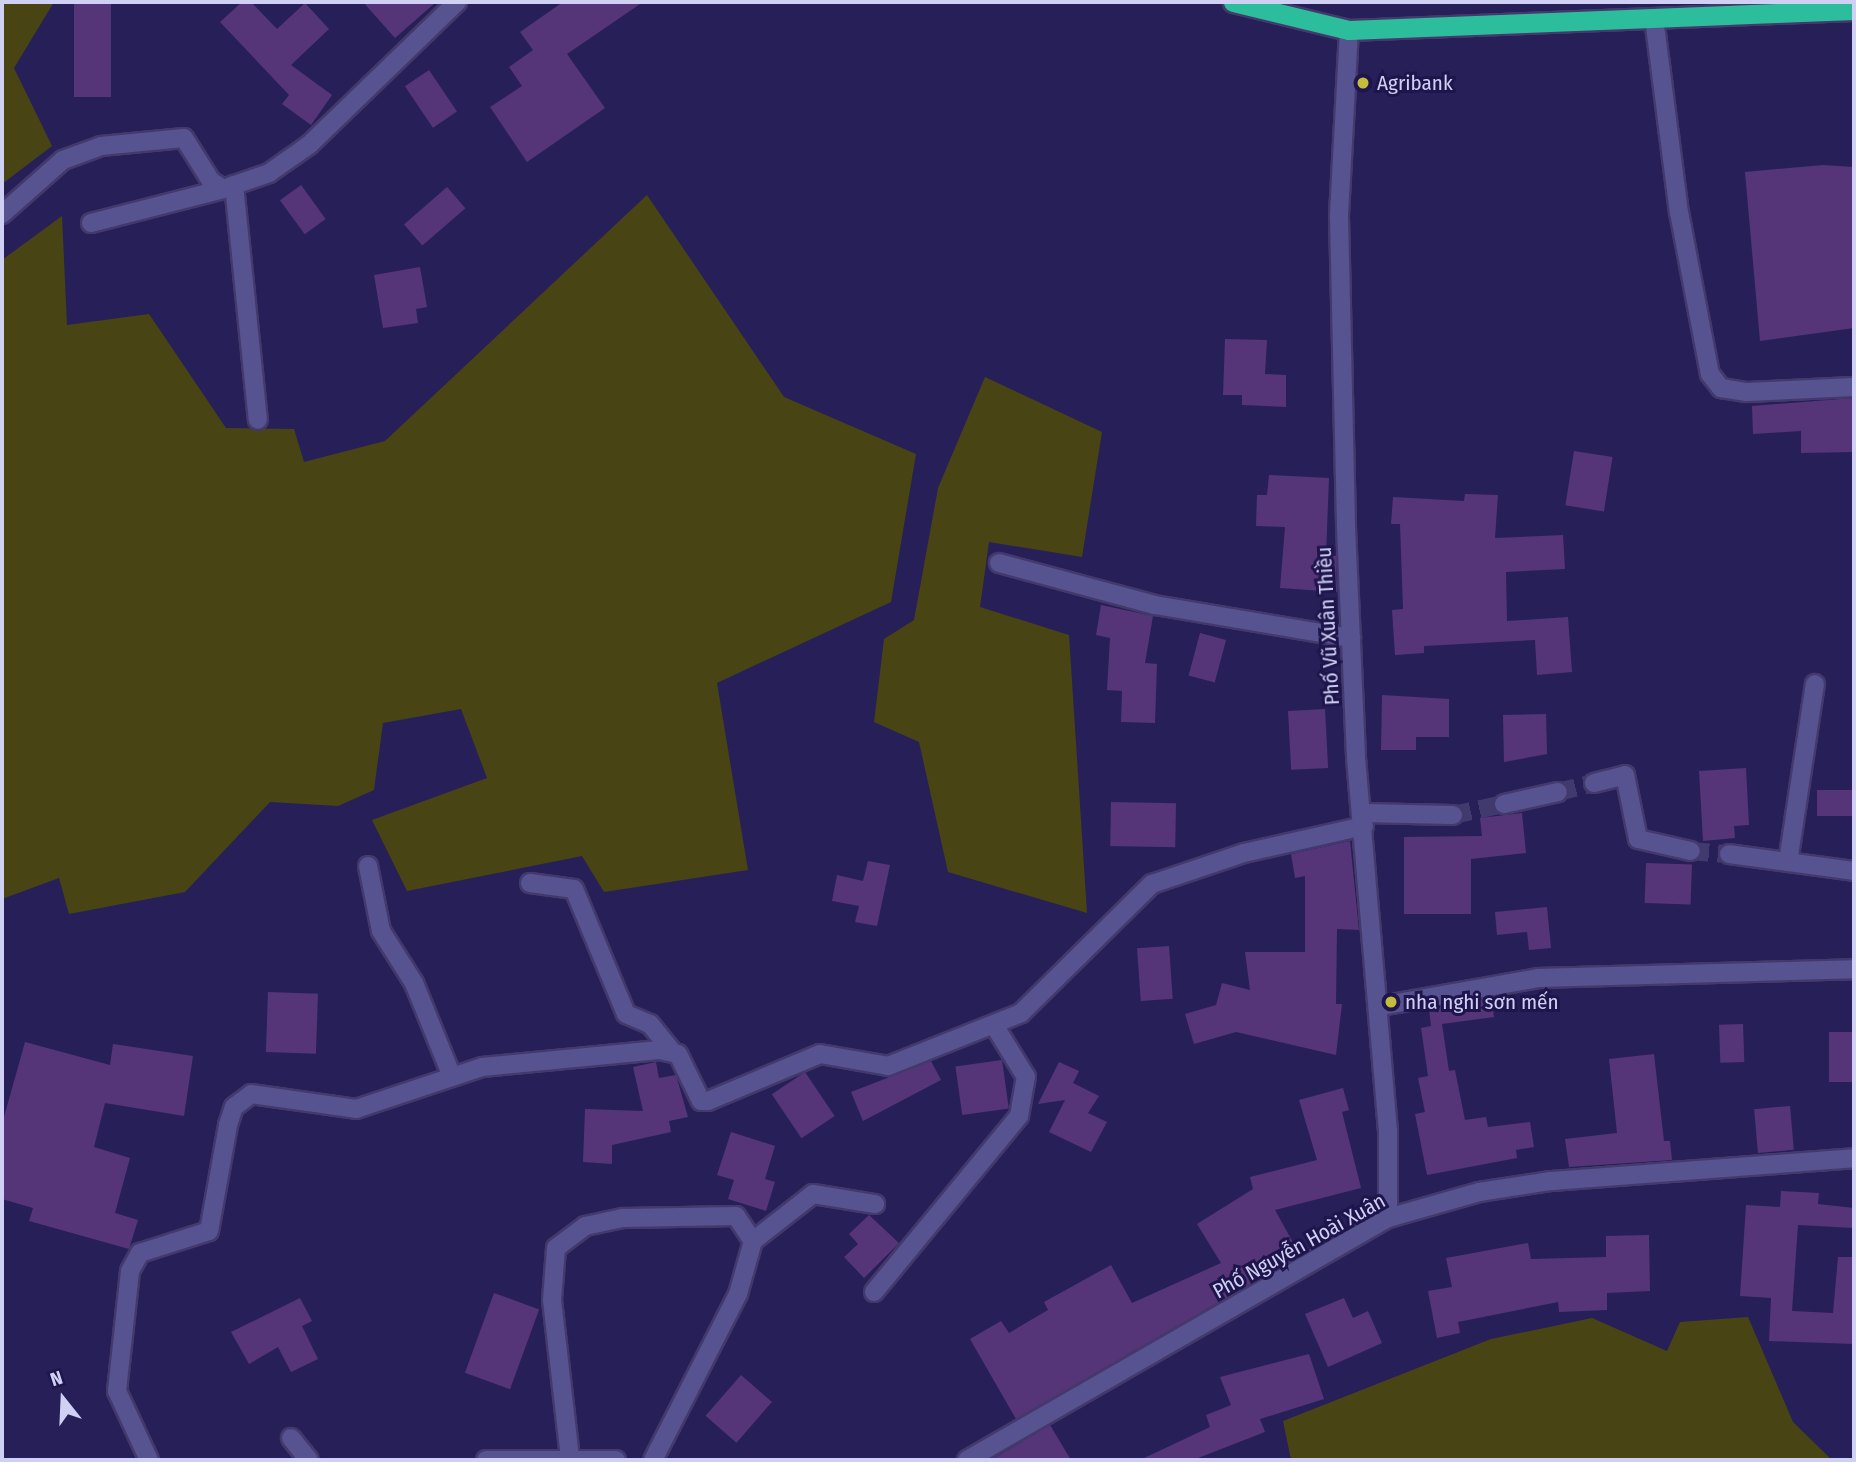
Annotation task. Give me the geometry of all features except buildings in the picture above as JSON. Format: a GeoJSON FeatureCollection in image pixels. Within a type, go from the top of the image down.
{"type":"FeatureCollection","features":[{"type":"Feature","properties":{"kind":"highway"},"geometry":{"type":"LineString","coordinates":[[1233,2],[1349,30],[1654,18],[1755,8],[1854,10]]}},
{"type":"Feature","properties":{"kind":"street"},"geometry":{"type":"LineString","coordinates":[[91,223],[223,189],[286,164],[457,2]]}},
{"type":"Feature","properties":{"kind":"street"},"geometry":{"type":"LineString","coordinates":[[1654,18],[1679,212],[1710,374],[1721,388],[1746,392],[1854,387]]}},
{"type":"Feature","properties":{"kind":"street","name":"Phố Vũ Xuân Thiều"},"geometry":{"type":"LineString","coordinates":[[1349,30],[1339,216],[1352,638],[1363,820],[1380,1006],[1388,1218]]}},
{"type":"Feature","properties":{"kind":"street"},"geometry":{"type":"LineString","coordinates":[[2,214],[78,152],[184,138],[211,181],[223,189],[256,391],[258,420]]}},
{"type":"Feature","properties":{"kind":"street"},"geometry":{"type":"LineString","coordinates":[[999,563],[1143,602],[1352,638]]}},
{"type":"Feature","properties":{"kind":"street"},"geometry":{"type":"LineString","coordinates":[[1788,862],[1815,684]]}},
{"type":"Feature","properties":{"kind":"street"},"geometry":{"type":"LineString","coordinates":[[1594,783],[1625,775],[1638,839],[1691,851]]}},
{"type":"Feature","properties":{"kind":"street"},"geometry":{"type":"LineString","coordinates":[[1504,804],[1558,792]]}},
{"type":"Feature","properties":{"kind":"street"},"geometry":{"type":"LineString","coordinates":[[530,884],[574,889],[626,1014],[660,1031],[671,1050],[684,1062],[701,1101],[708,1101],[820,1054],[888,1066],[1021,1013],[1059,979],[1126,903],[1152,884],[1244,853],[1363,820],[1453,815]]}},
{"type":"Feature","properties":{"kind":"street"},"geometry":{"type":"LineString","coordinates":[[1730,854],[1854,872]]}},
{"type":"Feature","properties":{"kind":"street"},"geometry":{"type":"LineString","coordinates":[[368,866],[386,942],[414,983],[451,1074]]}},
{"type":"Feature","properties":{"kind":"street"},"geometry":{"type":"LineString","coordinates":[[1380,1006],[1538,978],[1854,969]]}},
{"type":"Feature","properties":{"kind":"street"},"geometry":{"type":"LineString","coordinates":[[874,1292],[1019,1116],[1026,1077],[995,1025]]}},
{"type":"Feature","properties":{"kind":"street"},"geometry":{"type":"LineString","coordinates":[[149,1460],[117,1391],[130,1271],[140,1253],[209,1231],[234,1107],[251,1094],[356,1109],[451,1074],[671,1050]]}},
{"type":"Feature","properties":{"kind":"street","name":"Phố Nguyễn Hoài Xuân"},"geometry":{"type":"LineString","coordinates":[[967,1460],[1388,1218],[1479,1192],[1551,1181],[1854,1158]]}},
{"type":"Feature","properties":{"kind":"street"},"geometry":{"type":"LineString","coordinates":[[653,1460],[733,1305],[753,1241],[814,1194],[875,1204]]}},
{"type":"Feature","properties":{"kind":"street"},"geometry":{"type":"LineString","coordinates":[[570,1458],[552,1300],[556,1248],[585,1226],[677,1213],[736,1216],[753,1241]]}},
{"type":"Feature","properties":{"kind":"street"},"geometry":{"type":"LineString","coordinates":[[291,1438],[309,1460]]}},
{"type":"Feature","properties":{"kind":"street"},"geometry":{"type":"LineString","coordinates":[[486,1460],[616,1460]]}},
{"type":"Feature","properties":{"kind":"shaded area"},"geometry":{"type":"Polygon","coordinates":[[[2,2],[54,2],[14,68],[52,146],[2,184],[2,2]]]}},
{"type":"Feature","properties":{"kind":"shaded area"},"geometry":{"type":"Polygon","coordinates":[[[647,195],[784,397],[916,454],[891,602],[717,683],[748,870],[604,892],[582,856],[407,891],[372,820],[487,778],[461,709],[383,723],[374,790],[338,806],[270,802],[185,892],[69,914],[59,878],[2,899],[2,260],[62,216],[67,325],[149,314],[226,428],[294,429],[304,462],[385,441],[647,195]]]}},
{"type":"Feature","properties":{"kind":"shaded area"},"geometry":{"type":"Polygon","coordinates":[[[985,377],[1102,432],[1082,557],[989,542],[980,607],[1069,635],[1087,913],[948,872],[919,742],[874,722],[884,639],[914,620],[938,488],[985,377]]]}},
{"type":"Feature","properties":{"kind":"shaded area"},"geometry":{"type":"Polygon","coordinates":[[[1748,1317],[1793,1422],[1832,1460],[1291,1460],[1283,1421],[1491,1339],[1592,1318],[1667,1351],[1680,1322],[1748,1317]]]}},
{"type":"Feature","properties":{"kind":"tunnel"},"geometry":{"type":"LineString","coordinates":[[1558,792],[1594,783]]}},
{"type":"Feature","properties":{"kind":"tunnel"},"geometry":{"type":"LineString","coordinates":[[1453,815],[1504,804]]}},
{"type":"Feature","properties":{"kind":"tunnel"},"geometry":{"type":"LineString","coordinates":[[1691,851],[1729,854]]}},
{"type":"Feature","properties":{"kind":"place","name":"Agribank"},"geometry":{"type":"Point","coordinates":[1363,83]}},
{"type":"Feature","properties":{"kind":"place","name":"nha nghi sơn mến"},"geometry":{"type":"Point","coordinates":[1391,1002]}}]}
